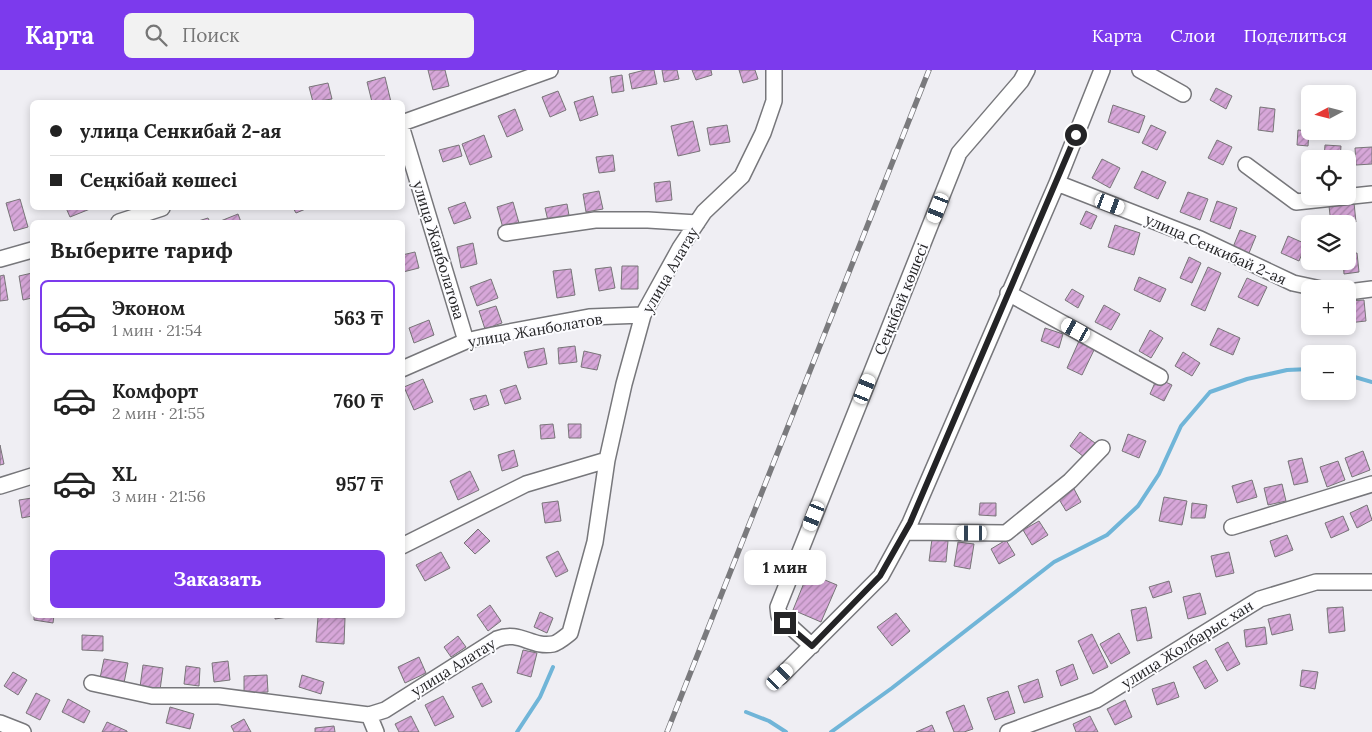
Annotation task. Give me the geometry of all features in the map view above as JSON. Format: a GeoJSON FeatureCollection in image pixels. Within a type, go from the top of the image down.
{"type":"FeatureCollection","features":[{"type":"Feature","properties":{"kind":"street"},"geometry":{"type":"LineString","coordinates":[[405,122],[550,70]]}},
{"type":"Feature","properties":{"kind":"street","name":"улица Алатау"},"geometry":{"type":"LineString","coordinates":[[369,715],[385,710],[497,639],[515,635],[539,644],[554,644],[570,634],[596,542],[607,460],[624,384],[643,315],[680,248],[704,212],[742,176],[763,133],[774,101],[774,70]]}},
{"type":"Feature","properties":{"kind":"street","name":"Сеңкібай көшесі"},"geometry":{"type":"LineString","coordinates":[[812,646],[779,616],[778,607],[959,153],[1021,81],[1027,70]]}},
{"type":"Feature","properties":{"kind":"street"},"geometry":{"type":"LineString","coordinates":[[780,677],[880,576],[905,532],[1056,183],[1102,70]]}},
{"type":"Feature","properties":{"kind":"street"},"geometry":{"type":"LineString","coordinates":[[1140,70],[1183,94]]}},
{"type":"Feature","properties":{"kind":"street","name":"улица Жанболатова"},"geometry":{"type":"LineString","coordinates":[[405,139],[466,341]]}},
{"type":"Feature","properties":{"kind":"street"},"geometry":{"type":"LineString","coordinates":[[1246,166],[1296,202],[1372,194]]}},
{"type":"Feature","properties":{"kind":"street","name":"улица Сенкибай 2-ая"},"geometry":{"type":"LineString","coordinates":[[1056,183],[1200,239],[1293,283],[1301,285]]}},
{"type":"Feature","properties":{"kind":"street"},"geometry":{"type":"LineString","coordinates":[[125,220],[156,210]]}},
{"type":"Feature","properties":{"kind":"street"},"geometry":{"type":"LineString","coordinates":[[506,233],[595,220],[697,223]]}},
{"type":"Feature","properties":{"kind":"street"},"geometry":{"type":"LineString","coordinates":[[0,259],[30,251]]}},
{"type":"Feature","properties":{"kind":"street"},"geometry":{"type":"LineString","coordinates":[[1356,291],[1372,289]]}},
{"type":"Feature","properties":{"kind":"street"},"geometry":{"type":"LineString","coordinates":[[1008,293],[1160,377]]}},
{"type":"Feature","properties":{"kind":"street","name":"улица Жанболатов"},"geometry":{"type":"LineString","coordinates":[[405,368],[466,341],[588,317],[643,315]]}},
{"type":"Feature","properties":{"kind":"street"},"geometry":{"type":"LineString","coordinates":[[905,532],[1006,533],[1070,481],[1102,448]]}},
{"type":"Feature","properties":{"kind":"street"},"geometry":{"type":"LineString","coordinates":[[405,544],[526,484],[607,460]]}},
{"type":"Feature","properties":{"kind":"street"},"geometry":{"type":"LineString","coordinates":[[0,486],[30,477]]}},
{"type":"Feature","properties":{"kind":"street"},"geometry":{"type":"LineString","coordinates":[[1232,528],[1372,484]]}},
{"type":"Feature","properties":{"kind":"street","name":"улица Жолбарыс хан"},"geometry":{"type":"LineString","coordinates":[[1008,732],[1096,700],[1260,599],[1316,582],[1372,582]]}},
{"type":"Feature","properties":{"kind":"street"},"geometry":{"type":"LineString","coordinates":[[92,683],[152,696],[219,696],[369,715],[376,732]]}},
{"type":"Feature","properties":{"kind":"street"},"geometry":{"type":"LineString","coordinates":[[0,723],[23,732]]}},
{"type":"Feature","properties":{"kind":"building"},"geometry":{"type":"Polygon","coordinates":[[[428,70],[445,70],[449,86],[433,90],[428,70]]]}},
{"type":"Feature","properties":{"kind":"building"},"geometry":{"type":"Polygon","coordinates":[[[654,70],[657,84],[632,89],[629,74],[654,70]]]}},
{"type":"Feature","properties":{"kind":"building"},"geometry":{"type":"Polygon","coordinates":[[[662,70],[677,70],[679,79],[664,82],[662,70]]]}},
{"type":"Feature","properties":{"kind":"building"},"geometry":{"type":"Polygon","coordinates":[[[692,70],[711,70],[712,75],[696,80],[692,70]]]}},
{"type":"Feature","properties":{"kind":"building"},"geometry":{"type":"Polygon","coordinates":[[[739,70],[755,70],[758,79],[743,83],[739,70]]]}},
{"type":"Feature","properties":{"kind":"building"},"geometry":{"type":"Polygon","coordinates":[[[622,75],[624,91],[612,93],[610,77],[622,75]]]}},
{"type":"Feature","properties":{"kind":"building"},"geometry":{"type":"Polygon","coordinates":[[[385,77],[391,100],[372,100],[367,82],[385,77]]]}},
{"type":"Feature","properties":{"kind":"building"},"geometry":{"type":"Polygon","coordinates":[[[328,83],[332,99],[312,100],[309,87],[328,83]]]}},
{"type":"Feature","properties":{"kind":"building"},"geometry":{"type":"Polygon","coordinates":[[[1216,88],[1232,96],[1226,109],[1210,100],[1216,88]]]}},
{"type":"Feature","properties":{"kind":"building"},"geometry":{"type":"Polygon","coordinates":[[[558,91],[566,110],[550,117],[542,97],[558,91]]]}},
{"type":"Feature","properties":{"kind":"building"},"geometry":{"type":"Polygon","coordinates":[[[593,96],[598,115],[580,121],[574,102],[593,96]]]}},
{"type":"Feature","properties":{"kind":"building"},"geometry":{"type":"Polygon","coordinates":[[[1113,105],[1145,116],[1139,133],[1108,122],[1113,105]]]}},
{"type":"Feature","properties":{"kind":"building"},"geometry":{"type":"Polygon","coordinates":[[[1260,107],[1275,109],[1273,132],[1258,130],[1260,107]]]}},
{"type":"Feature","properties":{"kind":"building"},"geometry":{"type":"Polygon","coordinates":[[[515,109],[523,130],[507,137],[498,116],[515,109]]]}},
{"type":"Feature","properties":{"kind":"building"},"geometry":{"type":"Polygon","coordinates":[[[693,121],[700,151],[678,156],[671,126],[693,121]]]}},
{"type":"Feature","properties":{"kind":"building"},"geometry":{"type":"Polygon","coordinates":[[[727,125],[730,142],[710,145],[707,128],[727,125]]]}},
{"type":"Feature","properties":{"kind":"building"},"geometry":{"type":"Polygon","coordinates":[[[1151,125],[1166,132],[1157,150],[1142,143],[1151,125]]]}},
{"type":"Feature","properties":{"kind":"building"},"geometry":{"type":"Polygon","coordinates":[[[1298,130],[1301,130],[1301,140],[1308,140],[1308,146],[1297,145],[1298,130]]]}},
{"type":"Feature","properties":{"kind":"building"},"geometry":{"type":"Polygon","coordinates":[[[484,135],[492,157],[470,165],[462,144],[484,135]]]}},
{"type":"Feature","properties":{"kind":"building"},"geometry":{"type":"Polygon","coordinates":[[[1217,140],[1232,147],[1223,165],[1208,158],[1217,140]]]}},
{"type":"Feature","properties":{"kind":"building"},"geometry":{"type":"Polygon","coordinates":[[[459,145],[462,156],[443,162],[439,150],[459,145]]]}},
{"type":"Feature","properties":{"kind":"building"},"geometry":{"type":"Polygon","coordinates":[[[1325,145],[1341,146],[1341,150],[1325,150],[1325,145]]]}},
{"type":"Feature","properties":{"kind":"building"},"geometry":{"type":"Polygon","coordinates":[[[1372,147],[1372,164],[1356,165],[1355,148],[1372,147]]]}},
{"type":"Feature","properties":{"kind":"building"},"geometry":{"type":"Polygon","coordinates":[[[613,155],[615,171],[599,173],[596,157],[613,155]]]}},
{"type":"Feature","properties":{"kind":"building"},"geometry":{"type":"Polygon","coordinates":[[[1102,159],[1120,168],[1110,188],[1092,178],[1102,159]]]}},
{"type":"Feature","properties":{"kind":"building"},"geometry":{"type":"Polygon","coordinates":[[[1142,171],[1166,182],[1158,199],[1134,188],[1142,171]]]}},
{"type":"Feature","properties":{"kind":"building"},"geometry":{"type":"Polygon","coordinates":[[[670,181],[672,200],[656,202],[654,183],[670,181]]]}},
{"type":"Feature","properties":{"kind":"building"},"geometry":{"type":"Polygon","coordinates":[[[599,191],[603,209],[586,212],[583,194],[599,191]]]}},
{"type":"Feature","properties":{"kind":"building"},"geometry":{"type":"Polygon","coordinates":[[[1188,192],[1208,199],[1200,220],[1180,212],[1188,192]]]}},
{"type":"Feature","properties":{"kind":"building"},"geometry":{"type":"Polygon","coordinates":[[[20,199],[28,227],[14,231],[6,203],[20,199]]]}},
{"type":"Feature","properties":{"kind":"building"},"geometry":{"type":"Polygon","coordinates":[[[1217,201],[1237,208],[1230,229],[1210,221],[1217,201]]]}},
{"type":"Feature","properties":{"kind":"building"},"geometry":{"type":"Polygon","coordinates":[[[465,202],[471,218],[454,224],[448,208],[465,202]]]}},
{"type":"Feature","properties":{"kind":"building"},"geometry":{"type":"Polygon","coordinates":[[[513,202],[519,223],[503,228],[497,207],[513,202]]]}},
{"type":"Feature","properties":{"kind":"building"},"geometry":{"type":"Polygon","coordinates":[[[567,204],[570,221],[549,225],[545,208],[567,204]]]}},
{"type":"Feature","properties":{"kind":"building"},"geometry":{"type":"Polygon","coordinates":[[[1354,205],[1355,215],[1330,215],[1329,206],[1354,205]]]}},
{"type":"Feature","properties":{"kind":"building"},"geometry":{"type":"Polygon","coordinates":[[[67,210],[88,210],[70,217],[67,210]]]}},
{"type":"Feature","properties":{"kind":"building"},"geometry":{"type":"Polygon","coordinates":[[[1086,211],[1097,216],[1091,229],[1080,224],[1086,211]]]}},
{"type":"Feature","properties":{"kind":"building"},"geometry":{"type":"Polygon","coordinates":[[[238,214],[240,220],[223,220],[238,214]]]}},
{"type":"Feature","properties":{"kind":"building"},"geometry":{"type":"Polygon","coordinates":[[[1115,225],[1140,233],[1134,255],[1108,247],[1115,225]]]}},
{"type":"Feature","properties":{"kind":"building"},"geometry":{"type":"Polygon","coordinates":[[[1240,230],[1256,236],[1249,253],[1233,247],[1240,230]]]}},
{"type":"Feature","properties":{"kind":"building"},"geometry":{"type":"Polygon","coordinates":[[[1288,236],[1301,242],[1299,261],[1281,253],[1288,236]]]}},
{"type":"Feature","properties":{"kind":"building"},"geometry":{"type":"Polygon","coordinates":[[[473,243],[477,264],[461,268],[457,247],[473,243]]]}},
{"type":"Feature","properties":{"kind":"building"},"geometry":{"type":"Polygon","coordinates":[[[415,252],[419,268],[405,272],[405,254],[415,252]]]}},
{"type":"Feature","properties":{"kind":"building"},"geometry":{"type":"Polygon","coordinates":[[[1356,253],[1359,272],[1344,274],[1344,270],[1356,270],[1356,253]]]}},
{"type":"Feature","properties":{"kind":"building"},"geometry":{"type":"Polygon","coordinates":[[[1189,257],[1201,263],[1192,283],[1180,278],[1189,257]]]}},
{"type":"Feature","properties":{"kind":"building"},"geometry":{"type":"Polygon","coordinates":[[[622,266],[638,266],[638,289],[621,289],[622,266]]]}},
{"type":"Feature","properties":{"kind":"building"},"geometry":{"type":"Polygon","coordinates":[[[611,267],[615,288],[599,291],[595,269],[611,267]]]}},
{"type":"Feature","properties":{"kind":"building"},"geometry":{"type":"Polygon","coordinates":[[[1208,267],[1221,273],[1205,311],[1191,305],[1208,267]]]}},
{"type":"Feature","properties":{"kind":"building"},"geometry":{"type":"Polygon","coordinates":[[[571,269],[575,295],[557,298],[553,271],[571,269]]]}},
{"type":"Feature","properties":{"kind":"building"},"geometry":{"type":"Polygon","coordinates":[[[30,273],[30,298],[23,300],[19,276],[30,273]]]}},
{"type":"Feature","properties":{"kind":"building"},"geometry":{"type":"Polygon","coordinates":[[[4,275],[8,300],[0,301],[0,276],[4,275]]]}},
{"type":"Feature","properties":{"kind":"building"},"geometry":{"type":"Polygon","coordinates":[[[1139,277],[1166,289],[1160,302],[1134,290],[1139,277]]]}},
{"type":"Feature","properties":{"kind":"building"},"geometry":{"type":"Polygon","coordinates":[[[1247,278],[1267,287],[1258,306],[1238,297],[1247,278]]]}},
{"type":"Feature","properties":{"kind":"building"},"geometry":{"type":"Polygon","coordinates":[[[491,279],[498,298],[477,306],[470,287],[491,279]]]}},
{"type":"Feature","properties":{"kind":"building"},"geometry":{"type":"Polygon","coordinates":[[[1072,289],[1084,296],[1078,308],[1065,300],[1072,289]]]}},
{"type":"Feature","properties":{"kind":"building"},"geometry":{"type":"Polygon","coordinates":[[[1356,300],[1364,300],[1366,321],[1356,322],[1356,300]]]}},
{"type":"Feature","properties":{"kind":"building"},"geometry":{"type":"Polygon","coordinates":[[[1104,305],[1120,314],[1111,330],[1095,322],[1104,305]]]}},
{"type":"Feature","properties":{"kind":"building"},"geometry":{"type":"Polygon","coordinates":[[[496,306],[502,323],[485,329],[479,311],[496,306]]]}},
{"type":"Feature","properties":{"kind":"building"},"geometry":{"type":"Polygon","coordinates":[[[429,320],[434,335],[414,343],[409,328],[429,320]]]}},
{"type":"Feature","properties":{"kind":"building"},"geometry":{"type":"Polygon","coordinates":[[[1045,328],[1063,334],[1059,348],[1041,341],[1045,328]]]}},
{"type":"Feature","properties":{"kind":"building"},"geometry":{"type":"Polygon","coordinates":[[[1218,328],[1240,338],[1233,355],[1210,345],[1218,328]]]}},
{"type":"Feature","properties":{"kind":"building"},"geometry":{"type":"Polygon","coordinates":[[[1150,330],[1163,338],[1151,358],[1139,351],[1150,330]]]}},
{"type":"Feature","properties":{"kind":"building"},"geometry":{"type":"Polygon","coordinates":[[[1079,341],[1095,348],[1082,375],[1067,368],[1079,341]]]}},
{"type":"Feature","properties":{"kind":"building"},"geometry":{"type":"Polygon","coordinates":[[[575,346],[577,362],[559,364],[558,348],[575,346]]]}},
{"type":"Feature","properties":{"kind":"building"},"geometry":{"type":"Polygon","coordinates":[[[544,348],[547,364],[528,368],[524,352],[544,348]]]}},
{"type":"Feature","properties":{"kind":"building"},"geometry":{"type":"Polygon","coordinates":[[[584,351],[601,355],[597,370],[581,367],[584,351]]]}},
{"type":"Feature","properties":{"kind":"building"},"geometry":{"type":"Polygon","coordinates":[[[1183,352],[1200,363],[1192,376],[1175,366],[1183,352]]]}},
{"type":"Feature","properties":{"kind":"building"},"geometry":{"type":"Polygon","coordinates":[[[1157,378],[1172,385],[1164,401],[1150,394],[1157,378]]]}},
{"type":"Feature","properties":{"kind":"building"},"geometry":{"type":"Polygon","coordinates":[[[423,379],[433,402],[414,410],[405,387],[423,379]]]}},
{"type":"Feature","properties":{"kind":"building"},"geometry":{"type":"Polygon","coordinates":[[[516,385],[521,399],[505,404],[500,390],[516,385]]]}},
{"type":"Feature","properties":{"kind":"building"},"geometry":{"type":"Polygon","coordinates":[[[486,395],[489,405],[474,410],[470,399],[486,395]]]}},
{"type":"Feature","properties":{"kind":"building"},"geometry":{"type":"Polygon","coordinates":[[[553,424],[555,438],[541,439],[540,425],[553,424]]]}},
{"type":"Feature","properties":{"kind":"building"},"geometry":{"type":"Polygon","coordinates":[[[568,424],[581,424],[581,438],[569,438],[568,424]]]}},
{"type":"Feature","properties":{"kind":"building"},"geometry":{"type":"Polygon","coordinates":[[[1080,432],[1095,443],[1084,457],[1070,446],[1080,432]]]}},
{"type":"Feature","properties":{"kind":"building"},"geometry":{"type":"Polygon","coordinates":[[[1128,434],[1146,441],[1139,458],[1122,451],[1128,434]]]}},
{"type":"Feature","properties":{"kind":"building"},"geometry":{"type":"Polygon","coordinates":[[[0,445],[4,464],[0,465],[0,445]]]}},
{"type":"Feature","properties":{"kind":"building"},"geometry":{"type":"Polygon","coordinates":[[[514,450],[518,466],[502,471],[498,455],[514,450]]]}},
{"type":"Feature","properties":{"kind":"building"},"geometry":{"type":"Polygon","coordinates":[[[1363,451],[1370,470],[1352,477],[1345,458],[1363,451]]]}},
{"type":"Feature","properties":{"kind":"building"},"geometry":{"type":"Polygon","coordinates":[[[1302,458],[1308,482],[1294,485],[1288,461],[1302,458]]]}},
{"type":"Feature","properties":{"kind":"building"},"geometry":{"type":"Polygon","coordinates":[[[1338,461],[1345,480],[1327,487],[1320,467],[1338,461]]]}},
{"type":"Feature","properties":{"kind":"building"},"geometry":{"type":"Polygon","coordinates":[[[470,471],[479,490],[458,500],[450,481],[470,471]]]}},
{"type":"Feature","properties":{"kind":"building"},"geometry":{"type":"Polygon","coordinates":[[[1252,480],[1257,497],[1237,503],[1232,486],[1252,480]]]}},
{"type":"Feature","properties":{"kind":"building"},"geometry":{"type":"Polygon","coordinates":[[[1282,484],[1286,501],[1268,505],[1264,488],[1282,484]]]}},
{"type":"Feature","properties":{"kind":"building"},"geometry":{"type":"Polygon","coordinates":[[[1073,487],[1081,502],[1066,511],[1057,496],[1073,487]]]}},
{"type":"Feature","properties":{"kind":"building"},"geometry":{"type":"Polygon","coordinates":[[[1164,497],[1187,501],[1182,525],[1159,521],[1164,497]]]}},
{"type":"Feature","properties":{"kind":"building"},"geometry":{"type":"Polygon","coordinates":[[[30,498],[30,516],[22,518],[19,500],[30,498]]]}},
{"type":"Feature","properties":{"kind":"building"},"geometry":{"type":"Polygon","coordinates":[[[558,501],[561,521],[545,523],[542,503],[558,501]]]}},
{"type":"Feature","properties":{"kind":"building"},"geometry":{"type":"Polygon","coordinates":[[[980,503],[996,503],[996,516],[979,515],[980,503]]]}},
{"type":"Feature","properties":{"kind":"building"},"geometry":{"type":"Polygon","coordinates":[[[1192,503],[1207,505],[1205,518],[1191,518],[1192,503]]]}},
{"type":"Feature","properties":{"kind":"building"},"geometry":{"type":"Polygon","coordinates":[[[1367,505],[1372,520],[1357,528],[1350,513],[1367,505]]]}},
{"type":"Feature","properties":{"kind":"building"},"geometry":{"type":"Polygon","coordinates":[[[1343,516],[1349,530],[1331,538],[1325,523],[1343,516]]]}},
{"type":"Feature","properties":{"kind":"building"},"geometry":{"type":"Polygon","coordinates":[[[1039,521],[1048,535],[1032,545],[1023,530],[1039,521]]]}},
{"type":"Feature","properties":{"kind":"building"},"geometry":{"type":"Polygon","coordinates":[[[478,529],[490,541],[475,554],[464,543],[478,529]]]}},
{"type":"Feature","properties":{"kind":"building"},"geometry":{"type":"Polygon","coordinates":[[[1287,535],[1293,550],[1275,557],[1270,541],[1287,535]]]}},
{"type":"Feature","properties":{"kind":"building"},"geometry":{"type":"Polygon","coordinates":[[[932,539],[948,541],[946,562],[929,561],[932,539]]]}},
{"type":"Feature","properties":{"kind":"building"},"geometry":{"type":"Polygon","coordinates":[[[1006,540],[1015,555],[999,564],[991,549],[1006,540]]]}},
{"type":"Feature","properties":{"kind":"building"},"geometry":{"type":"Polygon","coordinates":[[[958,542],[974,544],[970,569],[954,566],[958,542]]]}},
{"type":"Feature","properties":{"kind":"building"},"geometry":{"type":"Polygon","coordinates":[[[558,551],[568,571],[556,577],[546,557],[558,551]]]}},
{"type":"Feature","properties":{"kind":"building"},"geometry":{"type":"Polygon","coordinates":[[[441,552],[450,568],[425,581],[416,565],[441,552]]]}},
{"type":"Feature","properties":{"kind":"building"},"geometry":{"type":"Polygon","coordinates":[[[1229,552],[1234,573],[1216,577],[1211,556],[1229,552]]]}},
{"type":"Feature","properties":{"kind":"building"},"geometry":{"type":"Polygon","coordinates":[[[808,573],[837,585],[821,622],[793,610],[808,573]]]}},
{"type":"Feature","properties":{"kind":"building"},"geometry":{"type":"Polygon","coordinates":[[[1169,581],[1172,592],[1153,598],[1149,587],[1169,581]]]}},
{"type":"Feature","properties":{"kind":"building"},"geometry":{"type":"Polygon","coordinates":[[[1200,593],[1206,614],[1188,619],[1183,597],[1200,593]]]}},
{"type":"Feature","properties":{"kind":"building"},"geometry":{"type":"Polygon","coordinates":[[[490,605],[501,621],[488,631],[477,615],[490,605]]]}},
{"type":"Feature","properties":{"kind":"building"},"geometry":{"type":"Polygon","coordinates":[[[1146,607],[1152,638],[1137,641],[1131,610],[1146,607]]]}},
{"type":"Feature","properties":{"kind":"building"},"geometry":{"type":"Polygon","coordinates":[[[1343,607],[1345,631],[1329,633],[1327,608],[1343,607]]]}},
{"type":"Feature","properties":{"kind":"building"},"geometry":{"type":"Polygon","coordinates":[[[540,612],[553,618],[547,633],[534,627],[540,612]]]}},
{"type":"Feature","properties":{"kind":"building"},"geometry":{"type":"Polygon","coordinates":[[[896,613],[910,631],[892,646],[877,627],[896,613]]]}},
{"type":"Feature","properties":{"kind":"building"},"geometry":{"type":"Polygon","coordinates":[[[1290,614],[1293,630],[1272,635],[1268,619],[1290,614]]]}},
{"type":"Feature","properties":{"kind":"building"},"geometry":{"type":"Polygon","coordinates":[[[34,618],[54,618],[53,623],[34,620],[34,618]]]}},
{"type":"Feature","properties":{"kind":"building"},"geometry":{"type":"Polygon","coordinates":[[[318,618],[345,618],[344,644],[316,642],[318,618]]]}},
{"type":"Feature","properties":{"kind":"building"},"geometry":{"type":"Polygon","coordinates":[[[1265,627],[1267,644],[1246,647],[1244,630],[1265,627]]]}},
{"type":"Feature","properties":{"kind":"building"},"geometry":{"type":"Polygon","coordinates":[[[1119,633],[1130,653],[1111,664],[1100,644],[1119,633]]]}},
{"type":"Feature","properties":{"kind":"building"},"geometry":{"type":"Polygon","coordinates":[[[1092,634],[1108,667],[1093,674],[1078,641],[1092,634]]]}},
{"type":"Feature","properties":{"kind":"building"},"geometry":{"type":"Polygon","coordinates":[[[82,635],[103,636],[103,651],[82,650],[82,635]]]}},
{"type":"Feature","properties":{"kind":"building"},"geometry":{"type":"Polygon","coordinates":[[[458,636],[466,647],[451,657],[444,647],[458,636]]]}},
{"type":"Feature","properties":{"kind":"building"},"geometry":{"type":"Polygon","coordinates":[[[1228,642],[1240,664],[1227,671],[1215,649],[1228,642]]]}},
{"type":"Feature","properties":{"kind":"building"},"geometry":{"type":"Polygon","coordinates":[[[523,650],[537,653],[531,677],[517,673],[523,650]]]}},
{"type":"Feature","properties":{"kind":"building"},"geometry":{"type":"Polygon","coordinates":[[[419,657],[426,673],[405,683],[398,667],[419,657]]]}},
{"type":"Feature","properties":{"kind":"building"},"geometry":{"type":"Polygon","coordinates":[[[104,659],[128,663],[124,683],[100,678],[104,659]]]}},
{"type":"Feature","properties":{"kind":"building"},"geometry":{"type":"Polygon","coordinates":[[[1206,660],[1218,681],[1205,689],[1193,667],[1206,660]]]}},
{"type":"Feature","properties":{"kind":"building"},"geometry":{"type":"Polygon","coordinates":[[[228,661],[230,680],[214,682],[212,663],[228,661]]]}},
{"type":"Feature","properties":{"kind":"building"},"geometry":{"type":"Polygon","coordinates":[[[1073,664],[1078,679],[1061,686],[1056,671],[1073,664]]]}},
{"type":"Feature","properties":{"kind":"building"},"geometry":{"type":"Polygon","coordinates":[[[143,665],[163,668],[160,690],[140,687],[143,665]]]}},
{"type":"Feature","properties":{"kind":"building"},"geometry":{"type":"Polygon","coordinates":[[[186,666],[200,668],[199,686],[184,684],[186,666]]]}},
{"type":"Feature","properties":{"kind":"building"},"geometry":{"type":"Polygon","coordinates":[[[1302,670],[1318,672],[1315,689],[1300,686],[1302,670]]]}},
{"type":"Feature","properties":{"kind":"building"},"geometry":{"type":"Polygon","coordinates":[[[13,672],[27,680],[18,695],[4,686],[13,672]]]}},
{"type":"Feature","properties":{"kind":"building"},"geometry":{"type":"Polygon","coordinates":[[[267,675],[268,692],[244,693],[244,676],[267,675]]]}},
{"type":"Feature","properties":{"kind":"building"},"geometry":{"type":"Polygon","coordinates":[[[302,675],[324,682],[321,694],[299,687],[302,675]]]}},
{"type":"Feature","properties":{"kind":"building"},"geometry":{"type":"Polygon","coordinates":[[[1038,679],[1043,697],[1024,703],[1018,686],[1038,679]]]}},
{"type":"Feature","properties":{"kind":"building"},"geometry":{"type":"Polygon","coordinates":[[[1174,682],[1179,697],[1157,705],[1152,689],[1174,682]]]}},
{"type":"Feature","properties":{"kind":"building"},"geometry":{"type":"Polygon","coordinates":[[[482,683],[492,702],[482,707],[472,687],[482,683]]]}},
{"type":"Feature","properties":{"kind":"building"},"geometry":{"type":"Polygon","coordinates":[[[1008,691],[1015,713],[995,720],[987,698],[1008,691]]]}},
{"type":"Feature","properties":{"kind":"building"},"geometry":{"type":"Polygon","coordinates":[[[36,693],[50,700],[40,720],[26,713],[36,693]]]}},
{"type":"Feature","properties":{"kind":"building"},"geometry":{"type":"Polygon","coordinates":[[[443,696],[454,717],[435,726],[425,705],[443,696]]]}},
{"type":"Feature","properties":{"kind":"building"},"geometry":{"type":"Polygon","coordinates":[[[68,699],[90,711],[84,723],[62,712],[68,699]]]}},
{"type":"Feature","properties":{"kind":"building"},"geometry":{"type":"Polygon","coordinates":[[[1125,700],[1132,717],[1115,725],[1107,709],[1125,700]]]}},
{"type":"Feature","properties":{"kind":"building"},"geometry":{"type":"Polygon","coordinates":[[[964,705],[973,729],[964,732],[954,732],[946,712],[964,705]]]}},
{"type":"Feature","properties":{"kind":"building"},"geometry":{"type":"Polygon","coordinates":[[[170,707],[194,714],[190,729],[166,723],[170,707]]]}},
{"type":"Feature","properties":{"kind":"building"},"geometry":{"type":"Polygon","coordinates":[[[411,716],[419,732],[399,732],[395,724],[411,716]]]}},
{"type":"Feature","properties":{"kind":"building"},"geometry":{"type":"Polygon","coordinates":[[[1090,716],[1098,732],[1076,732],[1073,724],[1090,716]]]}},
{"type":"Feature","properties":{"kind":"building"},"geometry":{"type":"Polygon","coordinates":[[[244,719],[251,732],[234,732],[231,726],[244,719]]]}},
{"type":"Feature","properties":{"kind":"building"},"geometry":{"type":"Polygon","coordinates":[[[107,722],[127,731],[127,732],[102,732],[107,722]]]}},
{"type":"Feature","properties":{"kind":"building"},"geometry":{"type":"Polygon","coordinates":[[[932,725],[935,732],[916,732],[932,725]]]}},
{"type":"Feature","properties":{"kind":"building"},"geometry":{"type":"Polygon","coordinates":[[[334,726],[335,732],[315,732],[315,728],[334,726]]]}},
{"type":"Feature","properties":{"kind":"waterway"},"geometry":{"type":"LineString","coordinates":[[831,732],[892,688],[1054,562],[1107,535],[1138,506],[1159,474],[1181,426],[1210,392],[1247,379],[1287,370],[1301,369]]}},
{"type":"Feature","properties":{"kind":"waterway"},"geometry":{"type":"LineString","coordinates":[[1356,377],[1372,382]]}},
{"type":"Feature","properties":{"kind":"waterway"},"geometry":{"type":"LineString","coordinates":[[517,732],[540,697],[553,667]]}},
{"type":"Feature","properties":{"kind":"waterway"},"geometry":{"type":"LineString","coordinates":[[746,712],[769,721],[786,732]]}},
{"type":"Feature","properties":{"kind":"railway"},"geometry":{"type":"LineString","coordinates":[[667,732],[929,70]]}},
{"type":"Feature","properties":{"kind":"route"},"geometry":{"type":"LineString","coordinates":[[785,623],[812,646],[880,576],[910,523],[1076,135]]}}]}
